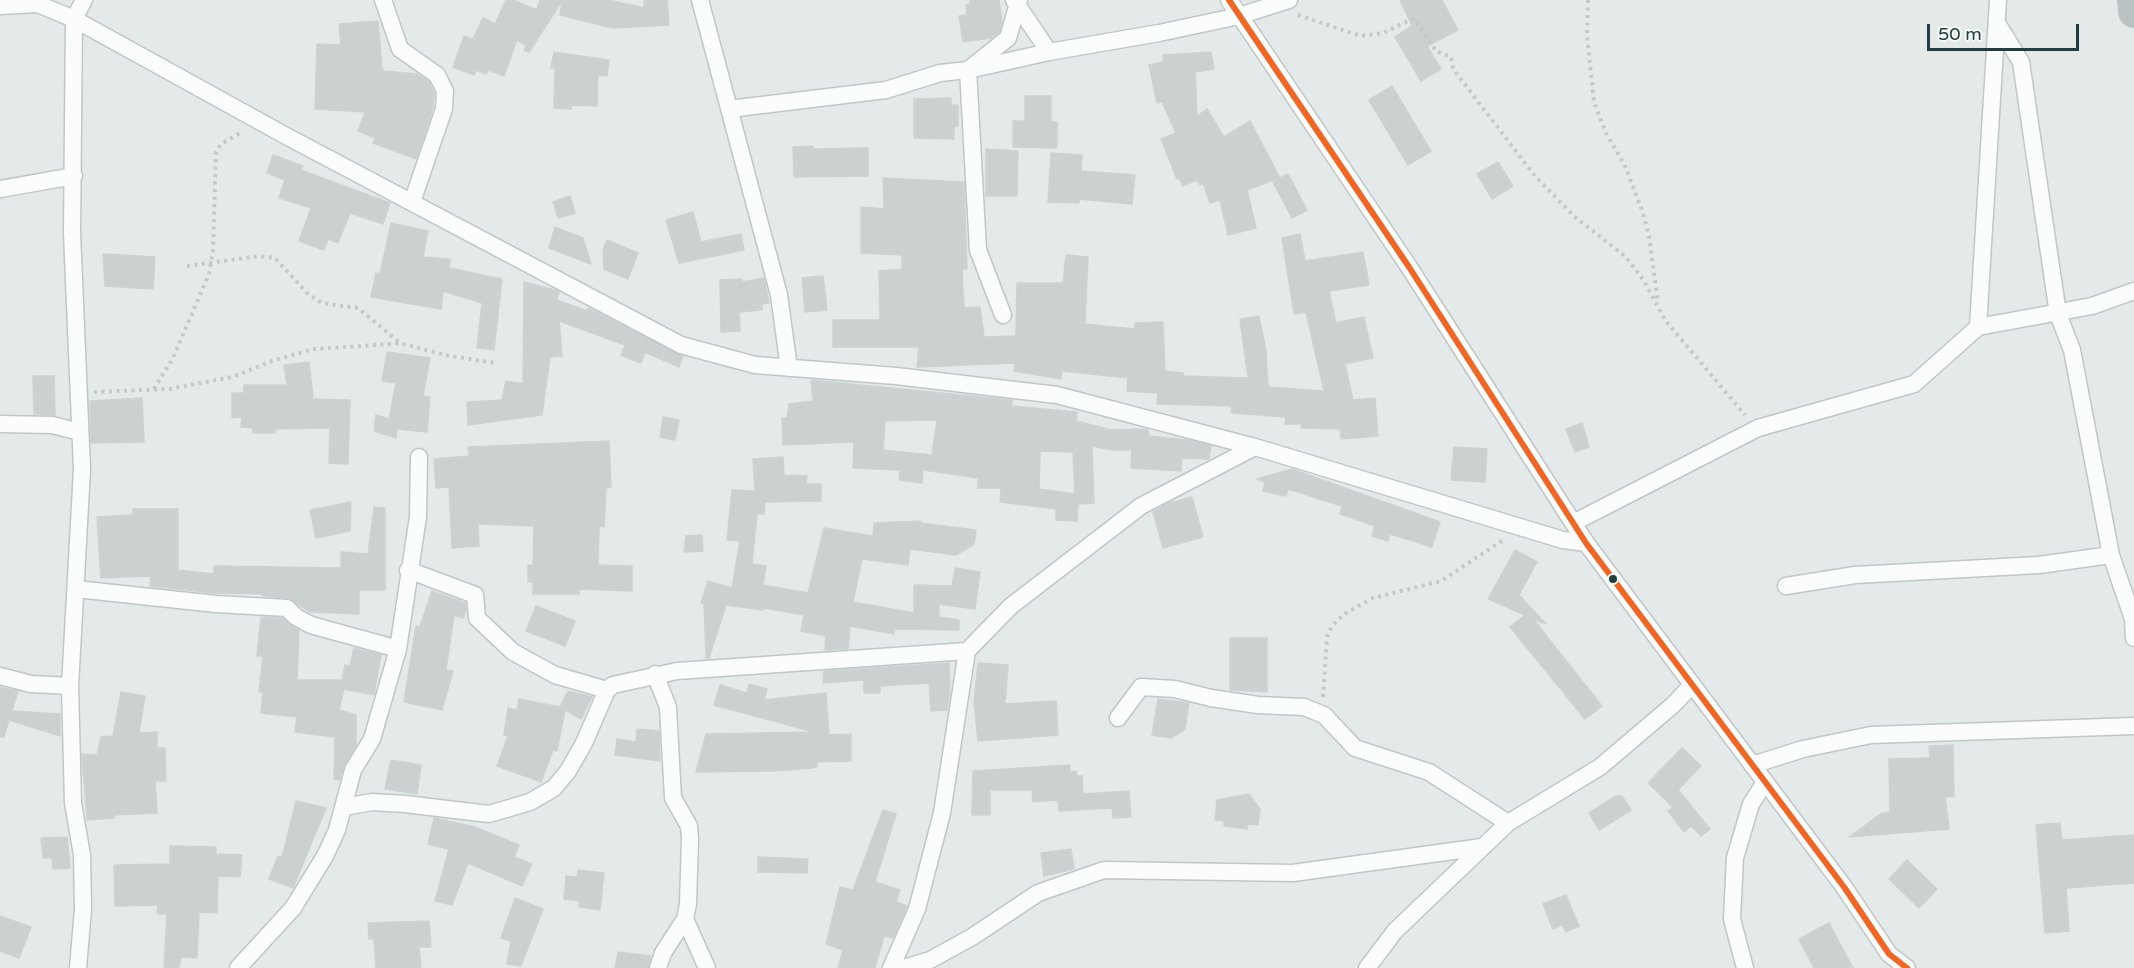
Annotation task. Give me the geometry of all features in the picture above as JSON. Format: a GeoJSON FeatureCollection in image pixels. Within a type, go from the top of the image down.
{"type":"FeatureCollection","features":[{"type":"Feature","properties":{"kind":"highway"},"geometry":{"type":"LineString","coordinates":[[2133,0],[2134,12]]}},
{"type":"Feature","properties":{"kind":"street"},"geometry":{"type":"LineString","coordinates":[[78,968],[83,909],[82,866],[73,803],[70,686],[82,469],[72,233],[74,19],[84,0]]}},
{"type":"Feature","properties":{"kind":"street"},"geometry":{"type":"LineString","coordinates":[[383,0],[400,49],[437,75],[446,91],[444,109],[412,202]]}},
{"type":"Feature","properties":{"kind":"street"},"geometry":{"type":"LineString","coordinates":[[700,0],[779,295],[789,368]]}},
{"type":"Feature","properties":{"kind":"street"},"geometry":{"type":"LineString","coordinates":[[1229,0],[1409,267],[1586,543],[1844,887],[1889,954],[1908,968]]}},
{"type":"Feature","properties":{"kind":"street"},"geometry":{"type":"LineString","coordinates":[[729,109],[886,90],[940,73],[968,70],[1049,52],[1159,33],[1239,16],[1289,0]]}},
{"type":"Feature","properties":{"kind":"street"},"geometry":{"type":"LineString","coordinates":[[1978,327],[1998,0]]}},
{"type":"Feature","properties":{"kind":"street"},"geometry":{"type":"LineString","coordinates":[[968,70],[1008,38],[1016,1]]}},
{"type":"Feature","properties":{"kind":"street"},"geometry":{"type":"LineString","coordinates":[[1016,1],[1049,52]]}},
{"type":"Feature","properties":{"kind":"street"},"geometry":{"type":"LineString","coordinates":[[0,6],[37,2],[74,19],[259,121],[681,345],[755,365],[896,376],[1057,395],[1255,447],[1563,540],[1586,543]]}},
{"type":"Feature","properties":{"kind":"street"},"geometry":{"type":"LineString","coordinates":[[1996,23],[2021,62],[2058,314],[2072,350],[2111,555],[2133,619],[2134,638]]}},
{"type":"Feature","properties":{"kind":"street"},"geometry":{"type":"LineString","coordinates":[[968,70],[978,250],[1003,315]]}},
{"type":"Feature","properties":{"kind":"street"},"geometry":{"type":"LineString","coordinates":[[0,189],[74,176]]}},
{"type":"Feature","properties":{"kind":"street"},"geometry":{"type":"LineString","coordinates":[[1573,523],[1758,428],[1914,384],[1978,327],[2058,314],[2092,306],[2134,291]]}},
{"type":"Feature","properties":{"kind":"street"},"geometry":{"type":"LineString","coordinates":[[0,424],[52,425],[80,432]]}},
{"type":"Feature","properties":{"kind":"street"},"geometry":{"type":"LineString","coordinates":[[891,968],[917,909],[942,813],[967,651],[1011,606],[1141,506],[1255,447]]}},
{"type":"Feature","properties":{"kind":"street"},"geometry":{"type":"LineString","coordinates":[[238,968],[293,908],[325,855],[338,830],[353,770],[372,739],[398,649],[408,570],[418,517],[419,457]]}},
{"type":"Feature","properties":{"kind":"street"},"geometry":{"type":"LineString","coordinates":[[1786,586],[1854,574],[2039,565],[2111,555]]}},
{"type":"Feature","properties":{"kind":"street"},"geometry":{"type":"LineString","coordinates":[[408,570],[475,595],[477,618],[513,651],[555,675],[607,690]]}},
{"type":"Feature","properties":{"kind":"street"},"geometry":{"type":"LineString","coordinates":[[76,589],[216,604],[287,608],[296,617],[311,625],[398,649]]}},
{"type":"Feature","properties":{"kind":"street"},"geometry":{"type":"LineString","coordinates":[[344,807],[372,802],[489,814],[531,802],[554,788],[568,771],[584,743],[607,690],[614,685],[655,674],[967,651]]}},
{"type":"Feature","properties":{"kind":"street"},"geometry":{"type":"LineString","coordinates":[[655,674],[668,707],[673,798],[689,826],[690,871],[685,919],[663,953],[658,968]]}},
{"type":"Feature","properties":{"kind":"street"},"geometry":{"type":"LineString","coordinates":[[0,675],[31,684],[70,686]]}},
{"type":"Feature","properties":{"kind":"street"},"geometry":{"type":"LineString","coordinates":[[1367,968],[1395,931],[1508,823],[1600,767],[1673,705],[1692,685]]}},
{"type":"Feature","properties":{"kind":"street"},"geometry":{"type":"LineString","coordinates":[[1118,718],[1142,687],[1175,689],[1211,698],[1258,705],[1304,707],[1324,716],[1355,748],[1429,772],[1508,823]]}},
{"type":"Feature","properties":{"kind":"street"},"geometry":{"type":"LineString","coordinates":[[1752,765],[1803,749],[1871,735],[2134,726]]}},
{"type":"Feature","properties":{"kind":"street"},"geometry":{"type":"LineString","coordinates":[[1745,968],[1732,919],[1735,858],[1751,804],[1765,782]]}},
{"type":"Feature","properties":{"kind":"street"},"geometry":{"type":"LineString","coordinates":[[904,968],[930,960],[972,937],[1038,893],[1104,870],[1293,873],[1482,847]]}},
{"type":"Feature","properties":{"kind":"street"},"geometry":{"type":"LineString","coordinates":[[685,919],[707,968]]}},
{"type":"Feature","properties":{"kind":"path"},"geometry":{"type":"LineString","coordinates":[[1588,0],[1587,36],[1594,102],[1606,133],[1625,166],[1642,210],[1649,236],[1659,307]]}},
{"type":"Feature","properties":{"kind":"path"},"geometry":{"type":"LineString","coordinates":[[1266,8],[1361,36],[1383,33],[1414,18],[1436,51],[1451,57],[1453,69],[1535,176],[1576,219],[1626,258],[1659,307],[1665,320],[1722,390],[1758,428]]}},
{"type":"Feature","properties":{"kind":"path"},"geometry":{"type":"LineString","coordinates":[[154,390],[173,358],[200,300],[211,264],[216,153],[221,144],[259,121]]}},
{"type":"Feature","properties":{"kind":"path"},"geometry":{"type":"LineString","coordinates":[[187,266],[258,256],[275,258],[308,294],[322,303],[358,308],[400,343]]}},
{"type":"Feature","properties":{"kind":"path"},"geometry":{"type":"LineString","coordinates":[[78,392],[169,390],[232,377],[272,361],[313,349],[400,343],[445,355],[495,363]]}},
{"type":"Feature","properties":{"kind":"path"},"geometry":{"type":"LineString","coordinates":[[1324,716],[1327,637],[1332,626],[1344,614],[1373,598],[1441,581],[1501,541],[1511,541]]}},
{"type":"Feature","properties":{"kind":"building"},"geometry":{"type":"Polygon","coordinates":[[[506,0],[513,0],[537,10],[540,0],[609,0],[644,8],[644,1],[667,0],[669,25],[613,28],[560,15],[562,1],[529,52],[524,50],[526,46],[517,40],[504,76],[488,70],[486,74],[476,70],[474,75],[453,67],[464,36],[473,39],[483,18],[495,24],[506,0]]]}},
{"type":"Feature","properties":{"kind":"building"},"geometry":{"type":"Polygon","coordinates":[[[970,0],[999,0],[1002,22],[999,32],[991,38],[963,42],[959,16],[967,15],[966,5],[970,4],[970,0]]]}},
{"type":"Feature","properties":{"kind":"building"},"geometry":{"type":"Polygon","coordinates":[[[1400,0],[1442,0],[1458,30],[1427,46],[1441,69],[1421,81],[1395,37],[1412,26],[1400,0]]]}},
{"type":"Feature","properties":{"kind":"building"},"geometry":{"type":"Polygon","coordinates":[[[378,21],[384,71],[417,74],[429,82],[434,93],[433,108],[416,159],[373,143],[375,138],[358,131],[365,112],[315,109],[317,44],[341,45],[339,24],[378,21]]]}},
{"type":"Feature","properties":{"kind":"building"},"geometry":{"type":"Polygon","coordinates":[[[554,52],[609,60],[607,76],[598,75],[597,106],[572,105],[571,109],[554,108],[555,68],[551,68],[554,52]]]}},
{"type":"Feature","properties":{"kind":"building"},"geometry":{"type":"Polygon","coordinates":[[[1211,52],[1214,69],[1195,72],[1197,116],[1207,109],[1224,137],[1250,121],[1280,178],[1288,174],[1307,210],[1292,218],[1273,182],[1279,178],[1247,190],[1256,228],[1228,235],[1220,200],[1210,203],[1203,183],[1200,185],[1197,180],[1183,186],[1179,178],[1177,179],[1161,139],[1176,133],[1162,102],[1157,103],[1149,65],[1163,62],[1163,55],[1211,52]]]}},
{"type":"Feature","properties":{"kind":"building"},"geometry":{"type":"Polygon","coordinates":[[[1392,86],[1431,151],[1408,165],[1369,100],[1392,86]]]}},
{"type":"Feature","properties":{"kind":"building"},"geometry":{"type":"Polygon","coordinates":[[[1025,96],[1051,96],[1051,122],[1057,122],[1057,148],[1013,147],[1013,121],[1025,121],[1025,96]]]}},
{"type":"Feature","properties":{"kind":"building"},"geometry":{"type":"Polygon","coordinates":[[[951,98],[951,105],[958,105],[958,126],[954,127],[954,139],[914,138],[914,99],[951,98]]]}},
{"type":"Feature","properties":{"kind":"building"},"geometry":{"type":"Polygon","coordinates":[[[813,146],[813,149],[868,148],[868,176],[794,177],[793,147],[813,146]]]}},
{"type":"Feature","properties":{"kind":"building"},"geometry":{"type":"Polygon","coordinates":[[[986,149],[1018,151],[1017,196],[986,196],[986,149]]]}},
{"type":"Feature","properties":{"kind":"building"},"geometry":{"type":"Polygon","coordinates":[[[1051,153],[1082,155],[1081,171],[1135,175],[1132,204],[1079,199],[1079,203],[1048,202],[1051,153]]]}},
{"type":"Feature","properties":{"kind":"building"},"geometry":{"type":"Polygon","coordinates":[[[273,155],[303,166],[301,170],[390,203],[383,224],[350,213],[338,243],[328,239],[324,250],[299,241],[311,208],[279,198],[285,180],[267,173],[273,155]]]}},
{"type":"Feature","properties":{"kind":"building"},"geometry":{"type":"Polygon","coordinates":[[[1498,162],[1513,186],[1492,199],[1477,174],[1498,162]]]}},
{"type":"Feature","properties":{"kind":"building"},"geometry":{"type":"Polygon","coordinates":[[[883,178],[964,182],[967,269],[962,269],[964,308],[980,307],[984,337],[1016,336],[1017,283],[1063,283],[1066,255],[1088,257],[1085,324],[1135,329],[1135,323],[1163,322],[1165,371],[1183,373],[1183,376],[1248,378],[1240,319],[1259,316],[1266,351],[1268,387],[1324,391],[1306,312],[1294,314],[1282,238],[1300,234],[1305,261],[1363,252],[1369,285],[1329,291],[1336,323],[1364,317],[1373,358],[1345,364],[1353,400],[1375,398],[1378,436],[1341,439],[1340,429],[1301,428],[1302,424],[1285,424],[1286,417],[1231,413],[1232,406],[1157,404],[1158,393],[1127,391],[1128,378],[1062,371],[1061,379],[1014,371],[1015,363],[917,367],[919,347],[833,347],[833,320],[880,320],[879,271],[902,269],[902,255],[861,253],[861,207],[884,209],[883,178]]]}},
{"type":"Feature","properties":{"kind":"building"},"geometry":{"type":"Polygon","coordinates":[[[570,196],[575,213],[558,218],[553,202],[570,196]]]}},
{"type":"Feature","properties":{"kind":"building"},"geometry":{"type":"Polygon","coordinates":[[[693,212],[701,242],[741,234],[744,250],[679,263],[666,220],[693,212]]]}},
{"type":"Feature","properties":{"kind":"building"},"geometry":{"type":"Polygon","coordinates":[[[391,223],[428,231],[423,257],[450,259],[449,268],[502,279],[494,350],[477,348],[482,303],[443,291],[441,309],[371,297],[376,273],[380,274],[391,223]]]}},
{"type":"Feature","properties":{"kind":"building"},"geometry":{"type":"Polygon","coordinates":[[[555,227],[583,238],[591,264],[549,248],[555,227]]]}},
{"type":"Feature","properties":{"kind":"building"},"geometry":{"type":"Polygon","coordinates":[[[607,240],[638,253],[628,279],[604,269],[603,250],[607,240]]]}},
{"type":"Feature","properties":{"kind":"building"},"geometry":{"type":"Polygon","coordinates":[[[103,254],[155,257],[153,289],[105,286],[103,254]]]}},
{"type":"Feature","properties":{"kind":"building"},"geometry":{"type":"Polygon","coordinates":[[[823,276],[827,310],[805,312],[802,278],[823,276]]]}},
{"type":"Feature","properties":{"kind":"building"},"geometry":{"type":"Polygon","coordinates":[[[764,278],[769,303],[762,304],[762,310],[739,312],[740,331],[721,332],[720,280],[742,279],[742,282],[764,278]]]}},
{"type":"Feature","properties":{"kind":"building"},"geometry":{"type":"Polygon","coordinates":[[[524,282],[559,292],[557,300],[587,311],[588,308],[683,356],[679,367],[645,352],[641,363],[621,355],[625,345],[559,321],[562,356],[550,357],[542,415],[468,425],[467,402],[502,400],[506,381],[523,384],[524,282]]]}},
{"type":"Feature","properties":{"kind":"building"},"geometry":{"type":"Polygon","coordinates":[[[387,352],[430,358],[423,396],[430,397],[427,432],[397,429],[396,438],[374,431],[376,415],[389,419],[396,383],[382,381],[387,352]]]}},
{"type":"Feature","properties":{"kind":"building"},"geometry":{"type":"Polygon","coordinates":[[[309,362],[313,399],[350,400],[348,464],[329,463],[330,428],[275,429],[275,433],[253,433],[253,428],[241,427],[242,417],[232,418],[232,393],[244,393],[244,385],[287,385],[284,365],[309,362]]]}},
{"type":"Feature","properties":{"kind":"building"},"geometry":{"type":"Polygon","coordinates":[[[33,376],[54,376],[55,415],[34,414],[33,376]]]}},
{"type":"Feature","properties":{"kind":"building"},"geometry":{"type":"Polygon","coordinates":[[[811,380],[1012,400],[1012,406],[1077,412],[1076,421],[1112,430],[1143,429],[1148,430],[1149,436],[1187,440],[1211,446],[1209,459],[1182,458],[1181,471],[1131,468],[1132,450],[1112,450],[1092,446],[1094,503],[1078,504],[1077,521],[1056,520],[1056,509],[1000,502],[1001,488],[978,488],[978,478],[923,470],[922,483],[899,480],[900,470],[853,468],[854,442],[783,445],[782,418],[787,418],[789,404],[813,401],[811,380]],[[937,420],[885,421],[883,450],[932,455],[937,420]],[[1040,451],[1039,489],[1075,494],[1073,452],[1040,451]]]}},
{"type":"Feature","properties":{"kind":"building"},"geometry":{"type":"Polygon","coordinates":[[[142,398],[144,442],[91,443],[90,401],[142,398]]]}},
{"type":"Feature","properties":{"kind":"building"},"geometry":{"type":"Polygon","coordinates":[[[663,417],[679,420],[675,440],[660,437],[663,417]]]}},
{"type":"Feature","properties":{"kind":"building"},"geometry":{"type":"Polygon","coordinates":[[[1582,423],[1589,447],[1575,452],[1566,429],[1582,423]]]}},
{"type":"Feature","properties":{"kind":"building"},"geometry":{"type":"Polygon","coordinates":[[[609,441],[611,487],[606,488],[604,527],[599,526],[598,565],[632,566],[632,591],[579,589],[579,594],[533,594],[533,582],[528,582],[528,565],[533,566],[534,526],[478,524],[479,546],[452,548],[449,487],[436,488],[434,459],[469,456],[468,447],[609,441]]]}},
{"type":"Feature","properties":{"kind":"building"},"geometry":{"type":"Polygon","coordinates":[[[1454,447],[1487,449],[1485,482],[1451,480],[1454,447]]]}},
{"type":"Feature","properties":{"kind":"building"},"geometry":{"type":"Polygon","coordinates":[[[783,457],[784,475],[807,476],[806,484],[821,484],[821,501],[765,502],[764,514],[757,514],[752,564],[766,566],[763,585],[808,593],[824,528],[873,536],[874,523],[921,521],[921,523],[976,530],[974,544],[956,555],[910,549],[908,565],[862,559],[853,602],[914,613],[914,585],[952,586],[955,568],[980,572],[975,609],[939,604],[939,617],[959,620],[959,630],[895,629],[894,634],[850,626],[848,649],[825,650],[826,636],[801,631],[804,615],[726,605],[709,658],[706,658],[704,604],[701,603],[708,581],[732,588],[740,541],[727,540],[732,490],[755,491],[753,459],[783,457]]]}},
{"type":"Feature","properties":{"kind":"building"},"geometry":{"type":"Polygon","coordinates":[[[1292,469],[1440,522],[1432,547],[1390,534],[1388,541],[1372,536],[1375,526],[1340,514],[1342,506],[1288,489],[1286,496],[1263,491],[1265,482],[1257,479],[1292,469]]]}},
{"type":"Feature","properties":{"kind":"building"},"geometry":{"type":"Polygon","coordinates":[[[1192,497],[1203,537],[1163,548],[1153,512],[1169,503],[1192,497]]]}},
{"type":"Feature","properties":{"kind":"building"},"geometry":{"type":"Polygon","coordinates":[[[351,502],[350,531],[316,538],[310,510],[351,502]]]}},
{"type":"Feature","properties":{"kind":"building"},"geometry":{"type":"Polygon","coordinates":[[[374,507],[385,508],[385,590],[359,590],[359,614],[310,612],[288,598],[263,596],[263,594],[214,593],[150,586],[151,576],[101,578],[97,517],[133,515],[133,509],[178,509],[178,570],[214,574],[214,566],[341,568],[341,552],[368,554],[374,507]]]}},
{"type":"Feature","properties":{"kind":"building"},"geometry":{"type":"Polygon","coordinates":[[[702,535],[703,551],[684,552],[686,536],[702,535]]]}},
{"type":"Feature","properties":{"kind":"building"},"geometry":{"type":"Polygon","coordinates":[[[1515,550],[1537,562],[1519,595],[1546,624],[1533,619],[1602,706],[1585,719],[1510,627],[1525,615],[1488,599],[1515,550]]]}},
{"type":"Feature","properties":{"kind":"building"},"geometry":{"type":"Polygon","coordinates":[[[432,591],[465,603],[466,610],[463,618],[454,615],[446,670],[453,671],[442,710],[404,702],[416,626],[420,627],[432,591]]]}},
{"type":"Feature","properties":{"kind":"building"},"geometry":{"type":"Polygon","coordinates":[[[536,606],[575,621],[565,646],[526,631],[536,606]]]}},
{"type":"Feature","properties":{"kind":"building"},"geometry":{"type":"Polygon","coordinates":[[[261,617],[282,618],[299,630],[297,680],[342,680],[345,665],[350,666],[354,648],[381,655],[374,695],[344,689],[339,710],[356,715],[356,746],[344,765],[339,780],[334,779],[335,737],[295,732],[297,717],[261,713],[263,692],[259,692],[263,656],[257,656],[261,617]]]}},
{"type":"Feature","properties":{"kind":"building"},"geometry":{"type":"Polygon","coordinates":[[[1230,638],[1267,638],[1267,692],[1230,690],[1230,638]]]}},
{"type":"Feature","properties":{"kind":"building"},"geometry":{"type":"Polygon","coordinates":[[[949,663],[950,691],[947,710],[931,711],[929,683],[880,686],[880,693],[864,693],[864,680],[823,683],[824,671],[949,663]]]}},
{"type":"Feature","properties":{"kind":"building"},"geometry":{"type":"Polygon","coordinates":[[[978,663],[1008,665],[1005,704],[1056,701],[1058,735],[978,741],[974,702],[978,663]]]}},
{"type":"Feature","properties":{"kind":"building"},"geometry":{"type":"Polygon","coordinates":[[[749,684],[767,689],[764,700],[826,693],[829,735],[851,734],[851,761],[817,762],[817,766],[813,768],[774,771],[696,772],[706,734],[814,732],[714,705],[720,685],[747,693],[749,684]]]}},
{"type":"Feature","properties":{"kind":"building"},"geometry":{"type":"Polygon","coordinates":[[[0,687],[18,691],[12,711],[60,714],[60,736],[9,720],[4,737],[0,737],[0,687]]]}},
{"type":"Feature","properties":{"kind":"building"},"geometry":{"type":"Polygon","coordinates":[[[568,691],[592,697],[581,719],[565,710],[557,751],[553,750],[541,782],[497,766],[508,736],[504,735],[508,708],[517,710],[519,699],[560,707],[568,691]]]}},
{"type":"Feature","properties":{"kind":"building"},"geometry":{"type":"Polygon","coordinates":[[[121,692],[145,696],[139,733],[157,732],[157,748],[165,748],[166,781],[155,781],[157,813],[114,815],[115,818],[87,820],[82,754],[97,755],[101,737],[113,736],[121,692]]]}},
{"type":"Feature","properties":{"kind":"building"},"geometry":{"type":"Polygon","coordinates":[[[1158,699],[1189,703],[1185,729],[1171,738],[1152,735],[1158,699]]]}},
{"type":"Feature","properties":{"kind":"building"},"geometry":{"type":"Polygon","coordinates":[[[637,729],[659,731],[660,761],[615,755],[617,739],[636,742],[637,729]]]}},
{"type":"Feature","properties":{"kind":"building"},"geometry":{"type":"Polygon","coordinates":[[[1953,745],[1954,796],[1945,797],[1949,829],[1849,837],[1882,813],[1890,812],[1889,759],[1930,758],[1929,746],[1953,745]]]}},
{"type":"Feature","properties":{"kind":"building"},"geometry":{"type":"Polygon","coordinates":[[[1682,748],[1701,766],[1678,790],[1710,829],[1701,836],[1691,826],[1684,832],[1668,811],[1673,807],[1648,783],[1682,748]]]}},
{"type":"Feature","properties":{"kind":"building"},"geometry":{"type":"Polygon","coordinates":[[[391,760],[421,765],[417,794],[385,789],[391,760]]]}},
{"type":"Feature","properties":{"kind":"building"},"geometry":{"type":"Polygon","coordinates":[[[1070,765],[1070,772],[1076,771],[1077,776],[1082,776],[1083,794],[1129,791],[1131,817],[1113,818],[1112,808],[1059,811],[1058,800],[1033,802],[1032,790],[990,790],[990,815],[972,815],[973,771],[1070,765]]]}},
{"type":"Feature","properties":{"kind":"building"},"geometry":{"type":"Polygon","coordinates":[[[1249,794],[1260,809],[1258,825],[1247,824],[1247,829],[1224,826],[1224,821],[1215,820],[1217,800],[1249,794]]]}},
{"type":"Feature","properties":{"kind":"building"},"geometry":{"type":"Polygon","coordinates":[[[1616,796],[1622,796],[1631,810],[1599,830],[1589,813],[1616,796]]]}},
{"type":"Feature","properties":{"kind":"building"},"geometry":{"type":"Polygon","coordinates":[[[296,801],[326,808],[293,888],[269,879],[278,856],[282,858],[296,801]]]}},
{"type":"Feature","properties":{"kind":"building"},"geometry":{"type":"Polygon","coordinates":[[[883,810],[896,814],[875,882],[900,890],[896,902],[907,906],[893,938],[884,936],[875,968],[838,968],[843,950],[826,944],[840,887],[853,890],[883,810]]]}},
{"type":"Feature","properties":{"kind":"building"},"geometry":{"type":"Polygon","coordinates":[[[434,818],[475,827],[519,845],[514,857],[532,864],[522,886],[468,863],[452,905],[435,901],[449,849],[428,844],[434,818]]]}},
{"type":"Feature","properties":{"kind":"building"},"geometry":{"type":"Polygon","coordinates":[[[2060,823],[2062,840],[2134,835],[2134,883],[2066,888],[2069,931],[2045,933],[2036,825],[2060,823]]]}},
{"type":"Feature","properties":{"kind":"building"},"geometry":{"type":"Polygon","coordinates":[[[67,837],[70,868],[53,869],[52,858],[43,858],[41,838],[67,837]]]}},
{"type":"Feature","properties":{"kind":"building"},"geometry":{"type":"Polygon","coordinates":[[[170,846],[216,847],[216,854],[242,855],[240,877],[218,876],[217,913],[199,912],[197,958],[181,957],[179,968],[164,968],[167,914],[157,914],[158,905],[115,906],[114,865],[170,864],[170,846]]]}},
{"type":"Feature","properties":{"kind":"building"},"geometry":{"type":"Polygon","coordinates":[[[1071,849],[1074,869],[1044,876],[1041,853],[1071,849]]]}},
{"type":"Feature","properties":{"kind":"building"},"geometry":{"type":"Polygon","coordinates":[[[758,857],[808,859],[807,873],[758,872],[758,857]]]}},
{"type":"Feature","properties":{"kind":"building"},"geometry":{"type":"Polygon","coordinates":[[[1907,860],[1937,889],[1919,908],[1889,879],[1907,860]]]}},
{"type":"Feature","properties":{"kind":"building"},"geometry":{"type":"Polygon","coordinates":[[[578,870],[604,873],[600,910],[579,907],[580,901],[564,899],[566,876],[577,877],[578,870]]]}},
{"type":"Feature","properties":{"kind":"building"},"geometry":{"type":"Polygon","coordinates":[[[1566,895],[1579,926],[1566,932],[1562,925],[1553,929],[1543,904],[1566,895]]]}},
{"type":"Feature","properties":{"kind":"building"},"geometry":{"type":"Polygon","coordinates":[[[515,898],[543,909],[521,966],[507,964],[511,941],[501,938],[515,898]]]}},
{"type":"Feature","properties":{"kind":"building"},"geometry":{"type":"Polygon","coordinates":[[[0,916],[31,927],[19,958],[0,951],[0,916]]]}},
{"type":"Feature","properties":{"kind":"building"},"geometry":{"type":"Polygon","coordinates":[[[429,921],[431,947],[419,947],[421,968],[376,968],[374,939],[369,939],[368,923],[429,921]]]}},
{"type":"Feature","properties":{"kind":"building"},"geometry":{"type":"Polygon","coordinates":[[[1829,923],[1853,968],[1814,968],[1799,939],[1829,923]]]}},
{"type":"Feature","properties":{"kind":"building"},"geometry":{"type":"Polygon","coordinates":[[[618,952],[651,956],[648,968],[615,968],[618,952]]]}},
{"type":"Feature","properties":{"kind":"transit line"},"geometry":{"type":"LineString","coordinates":[[1229,0],[1409,267],[1586,543],[1844,887],[1889,954],[1907,968]]}}]}
